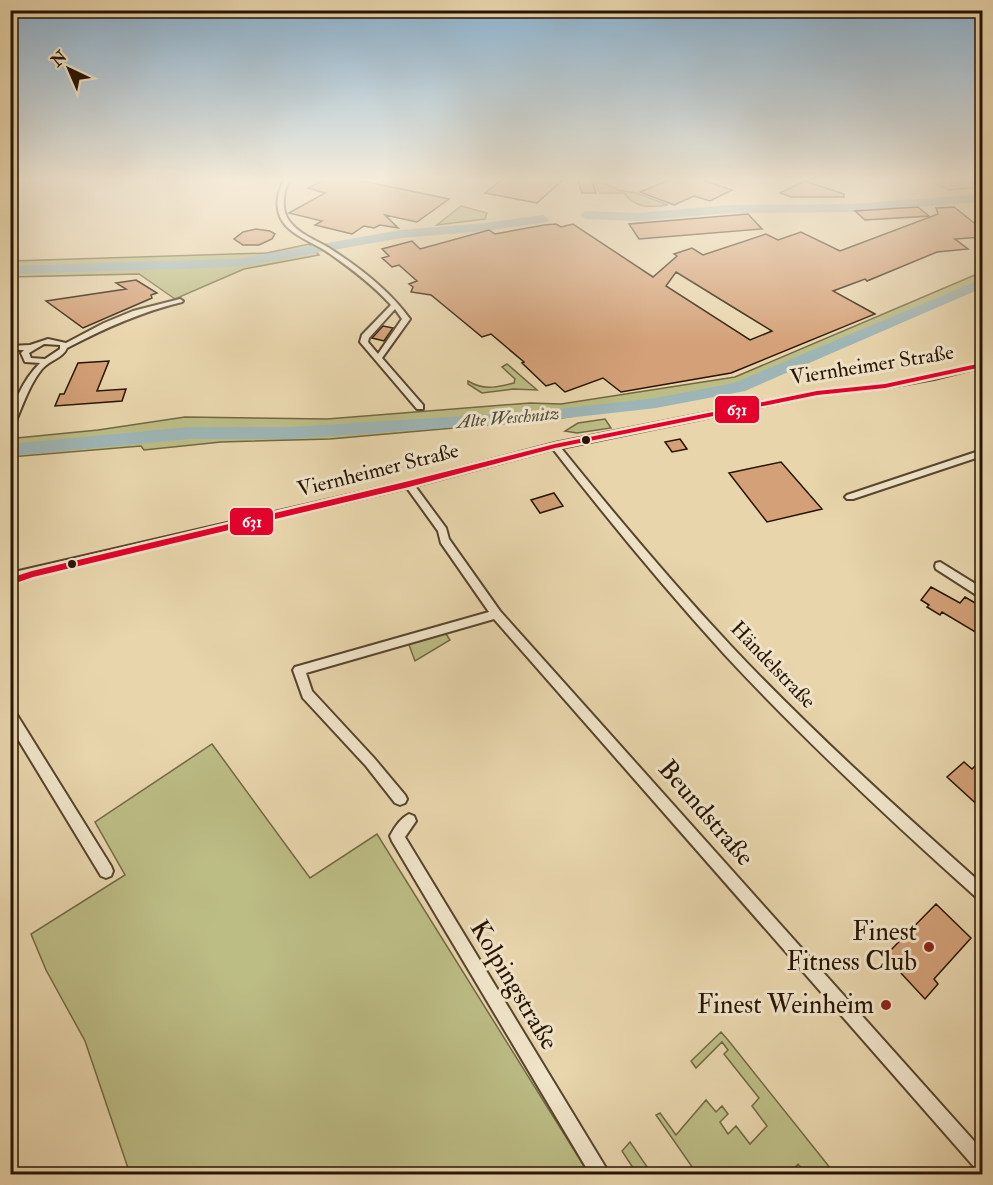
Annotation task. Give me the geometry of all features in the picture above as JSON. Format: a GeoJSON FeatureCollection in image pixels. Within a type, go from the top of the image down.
{"type":"FeatureCollection","features":[{"type":"Feature","properties":{"kind":"street"},"geometry":{"type":"LineString","coordinates":[[302,233],[349,264],[404,315],[406,321],[385,346],[378,359]]}},
{"type":"Feature","properties":{"kind":"street"},"geometry":{"type":"LineString","coordinates":[[10,348],[28,350],[49,341],[62,344],[154,305],[180,301]]}},
{"type":"Feature","properties":{"kind":"street"},"geometry":{"type":"LineString","coordinates":[[394,306],[363,340],[420,407]]}},
{"type":"Feature","properties":{"kind":"street"},"geometry":{"type":"LineString","coordinates":[[28,350],[28,360],[46,361],[58,356],[62,344]]}},
{"type":"Feature","properties":{"kind":"street"},"geometry":{"type":"LineString","coordinates":[[34,361],[34,376]]}},
{"type":"Feature","properties":{"kind":"street"},"geometry":{"type":"LineString","coordinates":[[10,426],[34,376],[46,361]]}},
{"type":"Feature","properties":{"kind":"street","name":"Viernheimer Straße"},"geometry":{"type":"LineString","coordinates":[[10,577],[32,574],[409,484],[555,446],[817,393],[885,386],[982,365]]}},
{"type":"Feature","properties":{"kind":"street","name":"Händelstraße"},"geometry":{"type":"LineString","coordinates":[[555,446],[625,534],[757,681],[898,818],[982,893]]}},
{"type":"Feature","properties":{"kind":"street"},"geometry":{"type":"LineString","coordinates":[[850,497],[982,453]]}},
{"type":"Feature","properties":{"kind":"street","name":"Beundstraße"},"geometry":{"type":"LineString","coordinates":[[409,484],[443,530],[444,540],[496,614],[982,1163]]}},
{"type":"Feature","properties":{"kind":"street"},"geometry":{"type":"LineString","coordinates":[[940,566],[982,593]]}},
{"type":"Feature","properties":{"kind":"street","name":"Viernheimer Straße"},"geometry":{"type":"LineString","coordinates":[[10,582],[32,574]]}},
{"type":"Feature","properties":{"kind":"street"},"geometry":{"type":"LineString","coordinates":[[400,800],[370,762],[307,694],[299,670],[496,614]]}},
{"type":"Feature","properties":{"kind":"street"},"geometry":{"type":"LineString","coordinates":[[10,714],[106,871]]}},
{"type":"Feature","properties":{"kind":"street","name":"Kolpingstraße"},"geometry":{"type":"LineString","coordinates":[[410,821],[398,836],[600,1174]]}},
{"type":"Feature","properties":{"kind":"green space"},"geometry":{"type":"Polygon","coordinates":[[[309,244],[319,255],[244,269],[175,299],[139,274],[11,277],[11,261],[267,253],[309,244]]]}},
{"type":"Feature","properties":{"kind":"green space"},"geometry":{"type":"Polygon","coordinates":[[[982,272],[982,287],[744,387],[556,419],[330,439],[221,442],[144,450],[141,446],[11,457],[17,438],[98,430],[185,417],[327,419],[530,403],[561,404],[735,377],[982,272]]]}},
{"type":"Feature","properties":{"kind":"green space"},"geometry":{"type":"Polygon","coordinates":[[[507,364],[537,390],[513,389],[482,393],[468,384],[468,381],[480,386],[491,387],[514,383],[515,379],[502,367],[507,364]]]}},
{"type":"Feature","properties":{"kind":"green space"},"geometry":{"type":"Polygon","coordinates":[[[605,419],[611,428],[577,433],[565,431],[578,423],[605,419]]]}},
{"type":"Feature","properties":{"kind":"green space"},"geometry":{"type":"Polygon","coordinates":[[[444,631],[450,640],[415,661],[408,642],[444,631]]]}},
{"type":"Feature","properties":{"kind":"green space"},"geometry":{"type":"Polygon","coordinates":[[[212,744],[310,878],[377,834],[589,1174],[130,1174],[85,1041],[46,970],[31,934],[125,875],[95,822],[212,744]]]}},
{"type":"Feature","properties":{"kind":"green space"},"geometry":{"type":"Polygon","coordinates":[[[721,1032],[835,1174],[807,1174],[798,1164],[789,1174],[697,1174],[656,1115],[660,1113],[676,1135],[706,1100],[716,1112],[722,1106],[728,1114],[720,1122],[728,1134],[736,1126],[750,1144],[767,1126],[752,1106],[759,1098],[724,1054],[728,1050],[722,1042],[696,1068],[691,1061],[721,1032]]]}},
{"type":"Feature","properties":{"kind":"green space"},"geometry":{"type":"Polygon","coordinates":[[[630,1142],[652,1174],[637,1174],[622,1151],[630,1142]]]}},
{"type":"Feature","properties":{"kind":"building"},"geometry":{"type":"Polygon","coordinates":[[[241,233],[275,234],[272,239],[259,245],[243,245],[234,239],[241,233]]]}},
{"type":"Feature","properties":{"kind":"building"},"geometry":{"type":"Polygon","coordinates":[[[477,233],[587,233],[653,277],[677,256],[674,254],[692,248],[703,255],[766,234],[778,240],[804,233],[840,251],[887,233],[982,233],[982,237],[955,239],[968,249],[937,252],[867,281],[865,279],[833,291],[875,314],[731,373],[621,392],[603,378],[565,392],[555,383],[546,386],[522,363],[524,362],[491,334],[482,337],[431,295],[411,292],[413,287],[409,284],[417,281],[399,265],[392,267],[382,258],[389,256],[382,249],[412,241],[420,249],[477,233]],[[676,272],[666,286],[750,340],[772,331],[676,272]]]}},
{"type":"Feature","properties":{"kind":"building"},"geometry":{"type":"Polygon","coordinates":[[[635,233],[709,233],[639,239],[635,233]]]}},
{"type":"Feature","properties":{"kind":"building"},"geometry":{"type":"Polygon","coordinates":[[[136,280],[157,293],[151,295],[152,298],[83,328],[46,301],[126,289],[116,283],[136,280]]]}},
{"type":"Feature","properties":{"kind":"building"},"geometry":{"type":"Polygon","coordinates":[[[383,326],[393,328],[384,341],[372,338],[383,326]]]}},
{"type":"Feature","properties":{"kind":"building"},"geometry":{"type":"Polygon","coordinates":[[[109,361],[97,391],[126,389],[122,401],[55,406],[60,394],[64,394],[78,363],[109,361]]]}},
{"type":"Feature","properties":{"kind":"building"},"geometry":{"type":"Polygon","coordinates":[[[680,439],[687,449],[672,452],[665,442],[680,439]]]}},
{"type":"Feature","properties":{"kind":"building"},"geometry":{"type":"Polygon","coordinates":[[[781,462],[822,509],[767,522],[729,473],[781,462]]]}},
{"type":"Feature","properties":{"kind":"building"},"geometry":{"type":"Polygon","coordinates":[[[554,493],[563,506],[540,513],[531,500],[554,493]]]}},
{"type":"Feature","properties":{"kind":"building"},"geometry":{"type":"Polygon","coordinates":[[[931,587],[960,603],[965,597],[982,607],[982,636],[942,612],[940,615],[927,607],[929,605],[921,600],[931,587]]]}},
{"type":"Feature","properties":{"kind":"building"},"geometry":{"type":"Polygon","coordinates":[[[982,759],[982,809],[947,777],[964,762],[972,769],[982,759]]]}},
{"type":"Feature","properties":{"kind":"building","name":"Finest Fitness Club"},"geometry":{"type":"Polygon","coordinates":[[[936,904],[971,938],[934,979],[938,984],[925,999],[885,956],[936,904]]]}},
{"type":"Feature","properties":{"kind":"waterway"},"geometry":{"type":"LineString","coordinates":[[10,270],[237,263],[409,233]]}},
{"type":"Feature","properties":{"kind":"waterway","name":"Alte Weschnitz"},"geometry":{"type":"LineString","coordinates":[[10,450],[189,433],[290,433],[532,417],[656,403],[739,387],[982,283]]}},
{"type":"Feature","properties":{"kind":"transit line","name":"631"},"geometry":{"type":"LineString","coordinates":[[10,582],[32,574],[409,484],[555,446],[817,393],[885,386],[982,365]]}},
{"type":"Feature","properties":{"kind":"place","name":"Finest Fitness Club"},"geometry":{"type":"Point","coordinates":[929,947]}},
{"type":"Feature","properties":{"kind":"place","name":"Finest Weinheim"},"geometry":{"type":"Point","coordinates":[886,1005]}}]}
